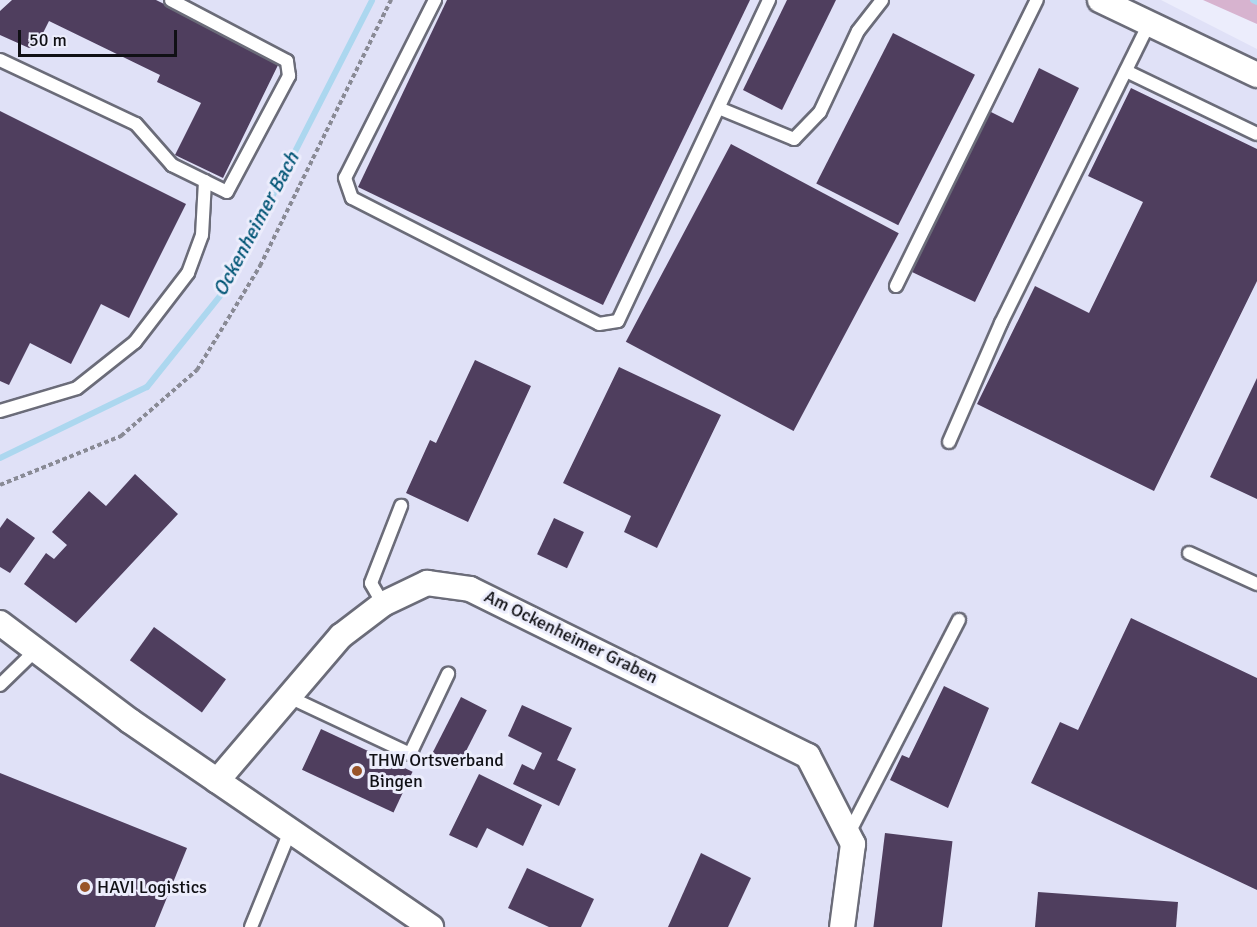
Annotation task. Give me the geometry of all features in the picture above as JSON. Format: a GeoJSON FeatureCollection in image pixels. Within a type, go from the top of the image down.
{"type":"FeatureCollection","features":[{"type":"Feature","properties":{"kind":"street"},"geometry":{"type":"LineString","coordinates":[[1100,0],[1257,75]]}},
{"type":"Feature","properties":{"kind":"street","name":"Am Ockenheimer Graben"},"geometry":{"type":"LineString","coordinates":[[217,781],[286,695],[341,636],[383,604],[427,583],[470,589],[518,608],[808,756],[852,844],[842,927]]}},
{"type":"Feature","properties":{"kind":"street"},"geometry":{"type":"LineString","coordinates":[[0,623],[217,781],[291,829],[431,927]]}},
{"type":"Feature","properties":{"kind":"lane"},"geometry":{"type":"LineString","coordinates":[[0,60],[136,124],[172,165],[227,192],[241,173],[289,76],[287,61],[171,0]]}},
{"type":"Feature","properties":{"kind":"lane"},"geometry":{"type":"LineString","coordinates":[[435,0],[345,178],[351,198],[599,324],[618,321],[721,109],[769,0]]}},
{"type":"Feature","properties":{"kind":"lane"},"geometry":{"type":"LineString","coordinates":[[721,109],[794,139],[819,112],[858,31],[882,0]]}},
{"type":"Feature","properties":{"kind":"lane"},"geometry":{"type":"LineString","coordinates":[[896,286],[1037,0]]}},
{"type":"Feature","properties":{"kind":"lane"},"geometry":{"type":"LineString","coordinates":[[949,442],[1001,323],[1149,23]]}},
{"type":"Feature","properties":{"kind":"lane"},"geometry":{"type":"LineString","coordinates":[[1126,71],[1257,134]]}},
{"type":"Feature","properties":{"kind":"lane"},"geometry":{"type":"LineString","coordinates":[[0,411],[77,388],[135,342],[188,273],[202,235],[205,181]]}},
{"type":"Feature","properties":{"kind":"lane"},"geometry":{"type":"LineString","coordinates":[[383,604],[370,583],[401,506]]}},
{"type":"Feature","properties":{"kind":"lane"},"geometry":{"type":"LineString","coordinates":[[1189,553],[1257,584]]}},
{"type":"Feature","properties":{"kind":"lane"},"geometry":{"type":"LineString","coordinates":[[848,835],[958,620]]}},
{"type":"Feature","properties":{"kind":"lane"},"geometry":{"type":"LineString","coordinates":[[0,685],[37,649]]}},
{"type":"Feature","properties":{"kind":"lane"},"geometry":{"type":"LineString","coordinates":[[286,695],[410,754],[448,674]]}},
{"type":"Feature","properties":{"kind":"lane"},"geometry":{"type":"LineString","coordinates":[[251,927],[291,829]]}},
{"type":"Feature","properties":{"kind":"path"},"geometry":{"type":"LineString","coordinates":[[0,485],[121,436],[197,370],[260,266],[391,0]]}},
{"type":"Feature","properties":{"kind":"shaded area"},"geometry":{"type":"Polygon","coordinates":[[[0,0],[1161,0],[1257,49],[1257,927],[0,927],[0,0]]]}},
{"type":"Feature","properties":{"kind":"shaded area"},"geometry":{"type":"Polygon","coordinates":[[[1203,0],[1257,0],[1257,24],[1203,0]]]}},
{"type":"Feature","properties":{"kind":"building"},"geometry":{"type":"Polygon","coordinates":[[[12,0],[156,0],[280,61],[223,178],[175,155],[201,103],[157,82],[160,75],[49,21],[37,45],[29,48],[0,35],[0,11],[12,0]]]}},
{"type":"Feature","properties":{"kind":"building"},"geometry":{"type":"Polygon","coordinates":[[[447,0],[750,0],[603,305],[358,187],[447,0]]]}},
{"type":"Feature","properties":{"kind":"building"},"geometry":{"type":"Polygon","coordinates":[[[787,0],[836,0],[782,110],[743,90],[787,0]]]}},
{"type":"Feature","properties":{"kind":"building"},"geometry":{"type":"Polygon","coordinates":[[[893,33],[975,75],[898,225],[816,184],[893,33]]]}},
{"type":"Feature","properties":{"kind":"building"},"geometry":{"type":"Polygon","coordinates":[[[1039,68],[1079,88],[975,302],[912,272],[989,111],[1013,123],[1039,68]]]}},
{"type":"Feature","properties":{"kind":"building"},"geometry":{"type":"Polygon","coordinates":[[[1131,88],[1257,149],[1257,281],[1154,491],[977,404],[1035,286],[1089,313],[1143,202],[1088,176],[1131,88]]]}},
{"type":"Feature","properties":{"kind":"building"},"geometry":{"type":"Polygon","coordinates":[[[0,111],[186,204],[129,318],[101,304],[71,364],[30,343],[9,385],[0,381],[0,111]]]}},
{"type":"Feature","properties":{"kind":"building"},"geometry":{"type":"Polygon","coordinates":[[[731,144],[899,233],[794,431],[626,342],[731,144]]]}},
{"type":"Feature","properties":{"kind":"building"},"geometry":{"type":"Polygon","coordinates":[[[475,360],[531,386],[468,522],[406,493],[430,440],[436,443],[475,360]]]}},
{"type":"Feature","properties":{"kind":"building"},"geometry":{"type":"Polygon","coordinates":[[[619,367],[721,415],[657,548],[624,532],[631,516],[563,483],[619,367]]]}},
{"type":"Feature","properties":{"kind":"building"},"geometry":{"type":"Polygon","coordinates":[[[1257,378],[1257,499],[1210,477],[1257,378]]]}},
{"type":"Feature","properties":{"kind":"building"},"geometry":{"type":"Polygon","coordinates":[[[135,474],[178,514],[76,623],[24,584],[46,553],[54,559],[67,545],[52,532],[89,491],[106,506],[135,474]]]}},
{"type":"Feature","properties":{"kind":"building"},"geometry":{"type":"Polygon","coordinates":[[[7,518],[35,538],[10,573],[0,567],[0,528],[7,518]]]}},
{"type":"Feature","properties":{"kind":"building"},"geometry":{"type":"Polygon","coordinates":[[[554,518],[584,532],[567,568],[537,554],[554,518]]]}},
{"type":"Feature","properties":{"kind":"building"},"geometry":{"type":"Polygon","coordinates":[[[1131,618],[1257,678],[1257,890],[1031,783],[1060,722],[1078,730],[1131,618]]]}},
{"type":"Feature","properties":{"kind":"building"},"geometry":{"type":"Polygon","coordinates":[[[154,627],[226,679],[202,712],[130,660],[154,627]]]}},
{"type":"Feature","properties":{"kind":"building"},"geometry":{"type":"Polygon","coordinates":[[[944,686],[989,708],[948,808],[890,780],[902,755],[909,758],[944,686]]]}},
{"type":"Feature","properties":{"kind":"building"},"geometry":{"type":"Polygon","coordinates":[[[461,697],[487,710],[457,769],[431,756],[461,697]]]}},
{"type":"Feature","properties":{"kind":"building"},"geometry":{"type":"Polygon","coordinates":[[[522,705],[572,728],[557,760],[576,769],[559,806],[513,784],[522,764],[534,770],[542,753],[508,736],[522,705]]]}},
{"type":"Feature","properties":{"kind":"building","name":"THW Ortsverband Bingen"},"geometry":{"type":"Polygon","coordinates":[[[321,729],[413,772],[394,812],[302,770],[321,729]]]}},
{"type":"Feature","properties":{"kind":"building","name":"HAVI Logistics"},"geometry":{"type":"Polygon","coordinates":[[[0,773],[187,848],[155,927],[0,927],[0,773]]]}},
{"type":"Feature","properties":{"kind":"building"},"geometry":{"type":"Polygon","coordinates":[[[479,774],[542,805],[523,846],[487,828],[477,848],[449,835],[479,774]]]}},
{"type":"Feature","properties":{"kind":"building"},"geometry":{"type":"Polygon","coordinates":[[[885,833],[952,841],[942,927],[873,927],[885,833]]]}},
{"type":"Feature","properties":{"kind":"building"},"geometry":{"type":"Polygon","coordinates":[[[701,853],[751,878],[728,927],[668,927],[701,853]]]}},
{"type":"Feature","properties":{"kind":"building"},"geometry":{"type":"Polygon","coordinates":[[[527,868],[594,899],[581,927],[549,927],[508,908],[527,868]]]}},
{"type":"Feature","properties":{"kind":"building"},"geometry":{"type":"Polygon","coordinates":[[[1038,892],[1178,902],[1176,927],[1035,927],[1038,892]]]}},
{"type":"Feature","properties":{"kind":"waterway","name":"Ockenheimer Bach"},"geometry":{"type":"LineString","coordinates":[[0,458],[147,387],[224,291],[372,0]]}},
{"type":"Feature","properties":{"kind":"waterway","name":"Ockenheimer Bach"},"geometry":{"type":"LineString","coordinates":[[1253,0],[1257,2]]}},
{"type":"Feature","properties":{"kind":"place","name":"THW Ortsverband Bingen"},"geometry":{"type":"Point","coordinates":[357,771]}},
{"type":"Feature","properties":{"kind":"place","name":"HAVI Logistics"},"geometry":{"type":"Point","coordinates":[85,887]}}]}
